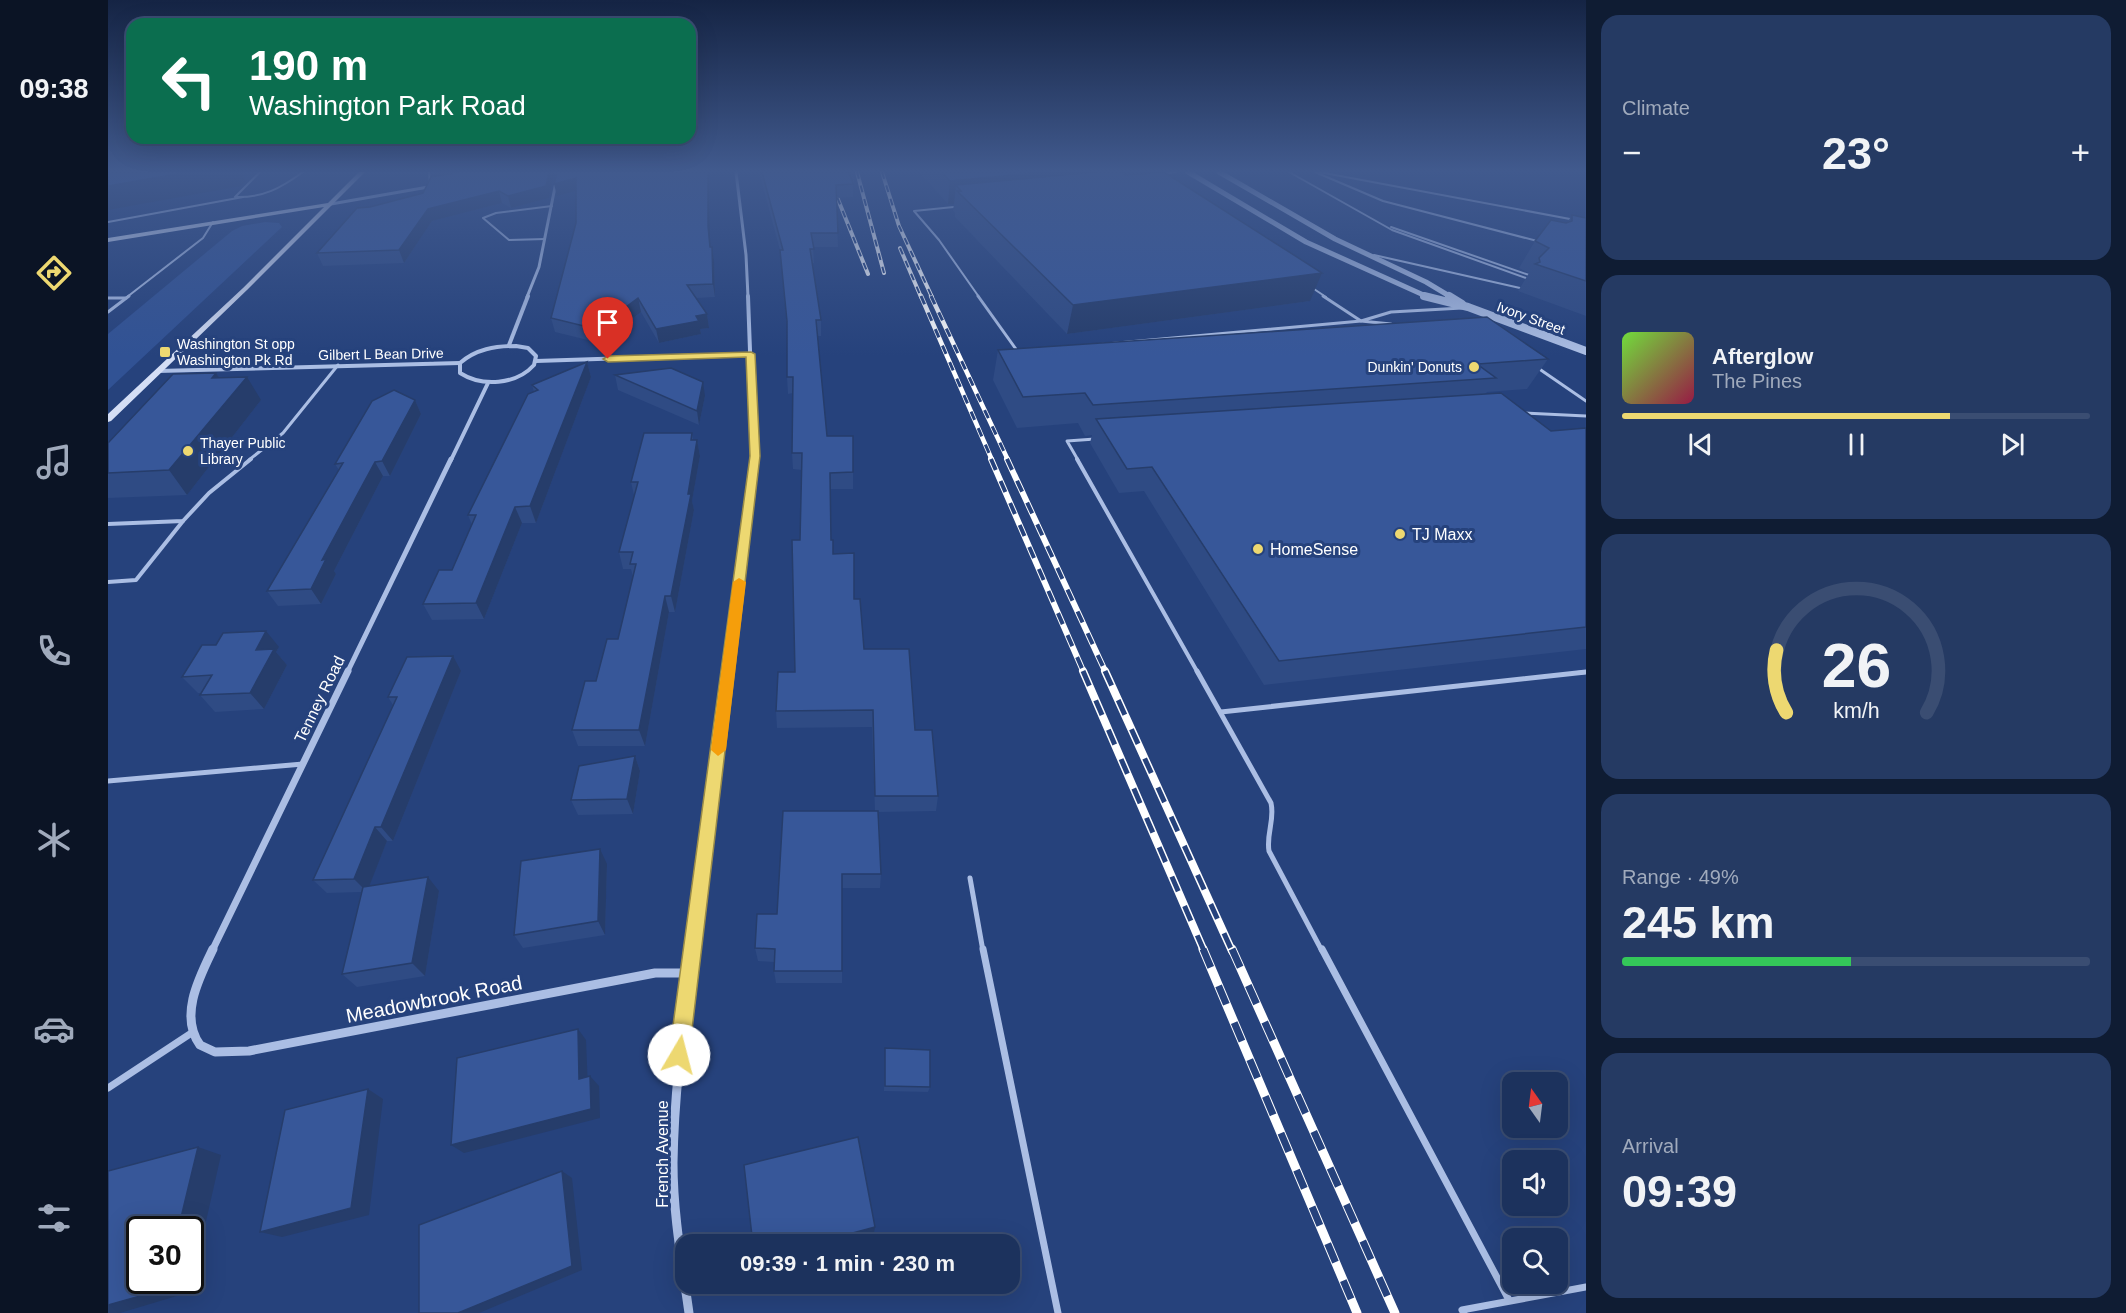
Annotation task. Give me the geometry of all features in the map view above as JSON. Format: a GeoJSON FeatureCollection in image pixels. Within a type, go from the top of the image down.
{"type":"FeatureCollection","features":[{"type":"Feature","properties":{"kind":"main road"},"geometry":{"type":"LineString","coordinates":[[108,240],[147,233]]}},
{"type":"Feature","properties":{"kind":"main road"},"geometry":{"type":"LineString","coordinates":[[108,419],[301,233]]}},
{"type":"Feature","properties":{"kind":"street"},"geometry":{"type":"LineString","coordinates":[[509,345],[537,274],[546,233]]}},
{"type":"Feature","properties":{"kind":"street","name":"French Avenue"},"geometry":{"type":"LineString","coordinates":[[689,1313],[675,1212],[673,1164],[677,1074],[755,456],[743,233]]}},
{"type":"Feature","properties":{"kind":"street","name":"Ivory Street"},"geometry":{"type":"LineString","coordinates":[[1290,233],[1341,260],[1418,294],[1468,307]]}},
{"type":"Feature","properties":{"kind":"street","name":"Ivory Street"},"geometry":{"type":"LineString","coordinates":[[1328,233],[1426,282],[1468,307],[1586,351]]}},
{"type":"Feature","properties":{"kind":"street"},"geometry":{"type":"LineString","coordinates":[[509,345],[532,350],[536,356],[536,362],[530,370],[519,376],[488,383],[469,380],[461,376],[459,370],[460,363],[479,351],[509,345]]}},
{"type":"Feature","properties":{"kind":"street"},"geometry":{"type":"LineString","coordinates":[[536,362],[751,354]]}},
{"type":"Feature","properties":{"kind":"street","name":"Gilbert L Bean Drive"},"geometry":{"type":"LineString","coordinates":[[158,371],[460,363]]}},
{"type":"Feature","properties":{"kind":"street","name":"Tenney Road"},"geometry":{"type":"LineString","coordinates":[[193,1032],[190,1015],[196,985],[488,383]]}},
{"type":"Feature","properties":{"kind":"street","name":"Meadowbrook Road"},"geometry":{"type":"LineString","coordinates":[[193,1032],[199,1044],[210,1051],[249,1051],[633,977],[663,973],[690,973]]}},
{"type":"Feature","properties":{"kind":"lane"},"geometry":{"type":"LineString","coordinates":[[108,312],[203,238],[206,233]]}},
{"type":"Feature","properties":{"kind":"lane"},"geometry":{"type":"LineString","coordinates":[[501,233],[509,240],[545,239]]}},
{"type":"Feature","properties":{"kind":"lane"},"geometry":{"type":"LineString","coordinates":[[933,233],[1018,352],[1361,321],[1395,324]]}},
{"type":"Feature","properties":{"kind":"lane"},"geometry":{"type":"LineString","coordinates":[[1230,233],[1361,321]]}},
{"type":"Feature","properties":{"kind":"lane"},"geometry":{"type":"LineString","coordinates":[[1403,233],[1526,278]]}},
{"type":"Feature","properties":{"kind":"lane"},"geometry":{"type":"LineString","coordinates":[[1409,233],[1529,274]]}},
{"type":"Feature","properties":{"kind":"lane"},"geometry":{"type":"LineString","coordinates":[[1508,233],[1542,242]]}},
{"type":"Feature","properties":{"kind":"lane"},"geometry":{"type":"LineString","coordinates":[[1356,249],[1414,265],[1520,288]]}},
{"type":"Feature","properties":{"kind":"lane"},"geometry":{"type":"LineString","coordinates":[[108,298],[126,298]]}},
{"type":"Feature","properties":{"kind":"lane"},"geometry":{"type":"LineString","coordinates":[[1361,321],[1391,312],[1468,307]]}},
{"type":"Feature","properties":{"kind":"lane"},"geometry":{"type":"LineString","coordinates":[[1477,318],[1486,315]]}},
{"type":"Feature","properties":{"kind":"lane"},"geometry":{"type":"LineString","coordinates":[[1531,363],[1586,401]]}},
{"type":"Feature","properties":{"kind":"lane"},"geometry":{"type":"LineString","coordinates":[[108,582],[136,580],[208,493],[283,433],[338,365]]}},
{"type":"Feature","properties":{"kind":"lane"},"geometry":{"type":"LineString","coordinates":[[1517,413],[1586,416]]}},
{"type":"Feature","properties":{"kind":"lane"},"geometry":{"type":"LineString","coordinates":[[1102,439],[1067,441],[1273,808],[1274,819],[1267,838],[1269,851],[1509,1300]]}},
{"type":"Feature","properties":{"kind":"lane"},"geometry":{"type":"LineString","coordinates":[[108,524],[183,521]]}},
{"type":"Feature","properties":{"kind":"lane"},"geometry":{"type":"LineString","coordinates":[[1221,712],[1586,672]]}},
{"type":"Feature","properties":{"kind":"lane"},"geometry":{"type":"LineString","coordinates":[[108,781],[303,764]]}},
{"type":"Feature","properties":{"kind":"lane"},"geometry":{"type":"LineString","coordinates":[[970,878],[1058,1313]]}},
{"type":"Feature","properties":{"kind":"lane"},"geometry":{"type":"LineString","coordinates":[[108,1088],[193,1032]]}},
{"type":"Feature","properties":{"kind":"lane"},"geometry":{"type":"LineString","coordinates":[[1464,1313],[1462,1310],[1586,1287]]}},
{"type":"Feature","properties":{"kind":"shaded area"},"geometry":{"type":"Polygon","coordinates":[[[229,233],[275,233],[108,390],[108,334],[229,233]]]}},
{"type":"Feature","properties":{"kind":"building"},"geometry":{"type":"Polygon","coordinates":[[[335,233],[411,233],[399,250],[317,253],[335,233]]]}},
{"type":"Feature","properties":{"kind":"building"},"geometry":{"type":"Polygon","coordinates":[[[573,233],[709,233],[710,247],[712,247],[713,284],[687,285],[707,314],[696,316],[699,321],[656,329],[638,298],[596,329],[551,318],[573,233]]]}},
{"type":"Feature","properties":{"kind":"building"},"geometry":{"type":"Polygon","coordinates":[[[778,233],[811,233],[814,249],[810,249],[821,320],[816,320],[827,436],[853,436],[853,472],[830,473],[833,554],[854,553],[854,599],[860,599],[864,649],[909,649],[915,730],[932,730],[938,796],[875,796],[873,710],[776,711],[778,672],[795,672],[792,540],[800,540],[802,453],[792,453],[793,377],[787,377],[787,321],[780,250],[783,250],[778,233]]]}},
{"type":"Feature","properties":{"kind":"building"},"geometry":{"type":"Polygon","coordinates":[[[1000,233],[1260,233],[1322,273],[1073,305],[1000,233]]]}},
{"type":"Feature","properties":{"kind":"building"},"geometry":{"type":"Polygon","coordinates":[[[1541,233],[1586,233],[1586,281],[1535,264],[1540,262],[1539,258],[1549,248],[1535,241],[1541,233]]]}},
{"type":"Feature","properties":{"kind":"building"},"geometry":{"type":"Polygon","coordinates":[[[1487,317],[1548,359],[1477,364],[1496,378],[1093,405],[1085,393],[1023,397],[998,350],[1487,317]]]}},
{"type":"Feature","properties":{"kind":"building"},"geometry":{"type":"Polygon","coordinates":[[[587,362],[530,506],[515,507],[476,603],[423,604],[439,570],[452,570],[476,515],[468,515],[528,394],[538,390],[532,385],[587,362]]]}},
{"type":"Feature","properties":{"kind":"building"},"geometry":{"type":"Polygon","coordinates":[[[671,368],[703,382],[697,411],[615,375],[671,368]]]}},
{"type":"Feature","properties":{"kind":"building"},"geometry":{"type":"Polygon","coordinates":[[[216,373],[212,378],[247,377],[169,470],[108,473],[108,443],[173,374],[216,373]]]}},
{"type":"Feature","properties":{"kind":"building"},"geometry":{"type":"Polygon","coordinates":[[[394,390],[415,400],[382,461],[375,462],[322,560],[326,559],[311,589],[267,591],[343,463],[335,464],[372,401],[394,390]]]}},
{"type":"Feature","properties":{"kind":"building"},"geometry":{"type":"Polygon","coordinates":[[[1501,393],[1551,431],[1586,428],[1586,627],[1279,661],[1152,467],[1127,469],[1096,419],[1501,393]]]}},
{"type":"Feature","properties":{"kind":"building"},"geometry":{"type":"Polygon","coordinates":[[[644,433],[692,433],[691,440],[697,440],[688,494],[691,494],[671,596],[665,596],[639,730],[572,730],[585,681],[596,681],[607,639],[618,639],[636,564],[630,564],[633,552],[619,552],[638,482],[631,482],[644,433]]]}},
{"type":"Feature","properties":{"kind":"building"},"geometry":{"type":"Polygon","coordinates":[[[266,631],[256,650],[274,649],[250,693],[200,695],[212,675],[182,677],[202,645],[216,645],[223,633],[266,631]]]}},
{"type":"Feature","properties":{"kind":"building"},"geometry":{"type":"Polygon","coordinates":[[[453,656],[381,827],[375,827],[354,879],[313,880],[397,697],[388,697],[407,657],[453,656]]]}},
{"type":"Feature","properties":{"kind":"building"},"geometry":{"type":"Polygon","coordinates":[[[635,756],[627,799],[571,800],[579,766],[635,756]]]}},
{"type":"Feature","properties":{"kind":"building"},"geometry":{"type":"Polygon","coordinates":[[[783,811],[878,811],[881,874],[842,874],[842,971],[774,971],[775,949],[755,948],[757,914],[777,914],[783,811]]]}},
{"type":"Feature","properties":{"kind":"building"},"geometry":{"type":"Polygon","coordinates":[[[600,849],[598,921],[514,935],[521,861],[600,849]]]}},
{"type":"Feature","properties":{"kind":"building"},"geometry":{"type":"Polygon","coordinates":[[[428,877],[412,963],[342,974],[363,887],[428,877]]]}},
{"type":"Feature","properties":{"kind":"building"},"geometry":{"type":"Polygon","coordinates":[[[578,1029],[579,1079],[590,1076],[591,1109],[451,1145],[457,1058],[578,1029]]]}},
{"type":"Feature","properties":{"kind":"building"},"geometry":{"type":"Polygon","coordinates":[[[885,1048],[930,1050],[930,1087],[885,1086],[885,1048]]]}},
{"type":"Feature","properties":{"kind":"building"},"geometry":{"type":"Polygon","coordinates":[[[368,1089],[351,1208],[260,1232],[285,1110],[368,1089]]]}},
{"type":"Feature","properties":{"kind":"building"},"geometry":{"type":"Polygon","coordinates":[[[858,1137],[875,1227],[849,1234],[752,1234],[744,1165],[858,1137]]]}},
{"type":"Feature","properties":{"kind":"building"},"geometry":{"type":"Polygon","coordinates":[[[198,1147],[181,1216],[126,1216],[126,1294],[147,1294],[108,1305],[108,1171],[198,1147]]]}},
{"type":"Feature","properties":{"kind":"building"},"geometry":{"type":"Polygon","coordinates":[[[562,1171],[572,1266],[458,1313],[419,1313],[419,1225],[562,1171]]]}},
{"type":"Feature","properties":{"kind":"railway"},"geometry":{"type":"LineString","coordinates":[[852,233],[868,274]]}},
{"type":"Feature","properties":{"kind":"railway"},"geometry":{"type":"LineString","coordinates":[[873,233],[884,273]]}},
{"type":"Feature","properties":{"kind":"railway"},"geometry":{"type":"LineString","coordinates":[[902,233],[932,297]]}},
{"type":"Feature","properties":{"kind":"railway"},"geometry":{"type":"LineString","coordinates":[[900,248],[921,297]]}},
{"type":"Feature","properties":{"kind":"railway"},"geometry":{"type":"LineString","coordinates":[[921,296],[992,460]]}},
{"type":"Feature","properties":{"kind":"railway"},"geometry":{"type":"LineString","coordinates":[[931,296],[1008,460]]}},
{"type":"Feature","properties":{"kind":"railway"},"geometry":{"type":"LineString","coordinates":[[991,459],[1084,673]]}},
{"type":"Feature","properties":{"kind":"railway"},"geometry":{"type":"LineString","coordinates":[[1007,459],[1106,673]]}},
{"type":"Feature","properties":{"kind":"railway"},"geometry":{"type":"LineString","coordinates":[[1083,671],[1204,951]]}},
{"type":"Feature","properties":{"kind":"railway"},"geometry":{"type":"LineString","coordinates":[[1105,671],[1232,951]]}},
{"type":"Feature","properties":{"kind":"railway"},"geometry":{"type":"LineString","coordinates":[[1203,949],[1357,1313]]}},
{"type":"Feature","properties":{"kind":"railway"},"geometry":{"type":"LineString","coordinates":[[1232,949],[1395,1313]]}},
{"type":"Feature","properties":{"kind":"slow traffic"},"geometry":{"type":"LineString","coordinates":[[718,750],[739,582]]}},
{"type":"Feature","properties":{"kind":"place","name":"Washington St opp Washington Pk Rd"},"geometry":{"type":"Point","coordinates":[165,352]}},
{"type":"Feature","properties":{"kind":"place","name":"Dunkin' Donuts"},"geometry":{"type":"Point","coordinates":[1474,367]}},
{"type":"Feature","properties":{"kind":"place","name":"Thayer Public Library"},"geometry":{"type":"Point","coordinates":[188,451]}},
{"type":"Feature","properties":{"kind":"place","name":"TJ Maxx"},"geometry":{"type":"Point","coordinates":[1400,534]}},
{"type":"Feature","properties":{"kind":"place","name":"HomeSense"},"geometry":{"type":"Point","coordinates":[1258,549]}},
{"type":"Feature","properties":{"kind":"route"},"geometry":{"type":"LineString","coordinates":[[608,359],[751,354],[756,431],[755,456],[679,1055]]}}]}
